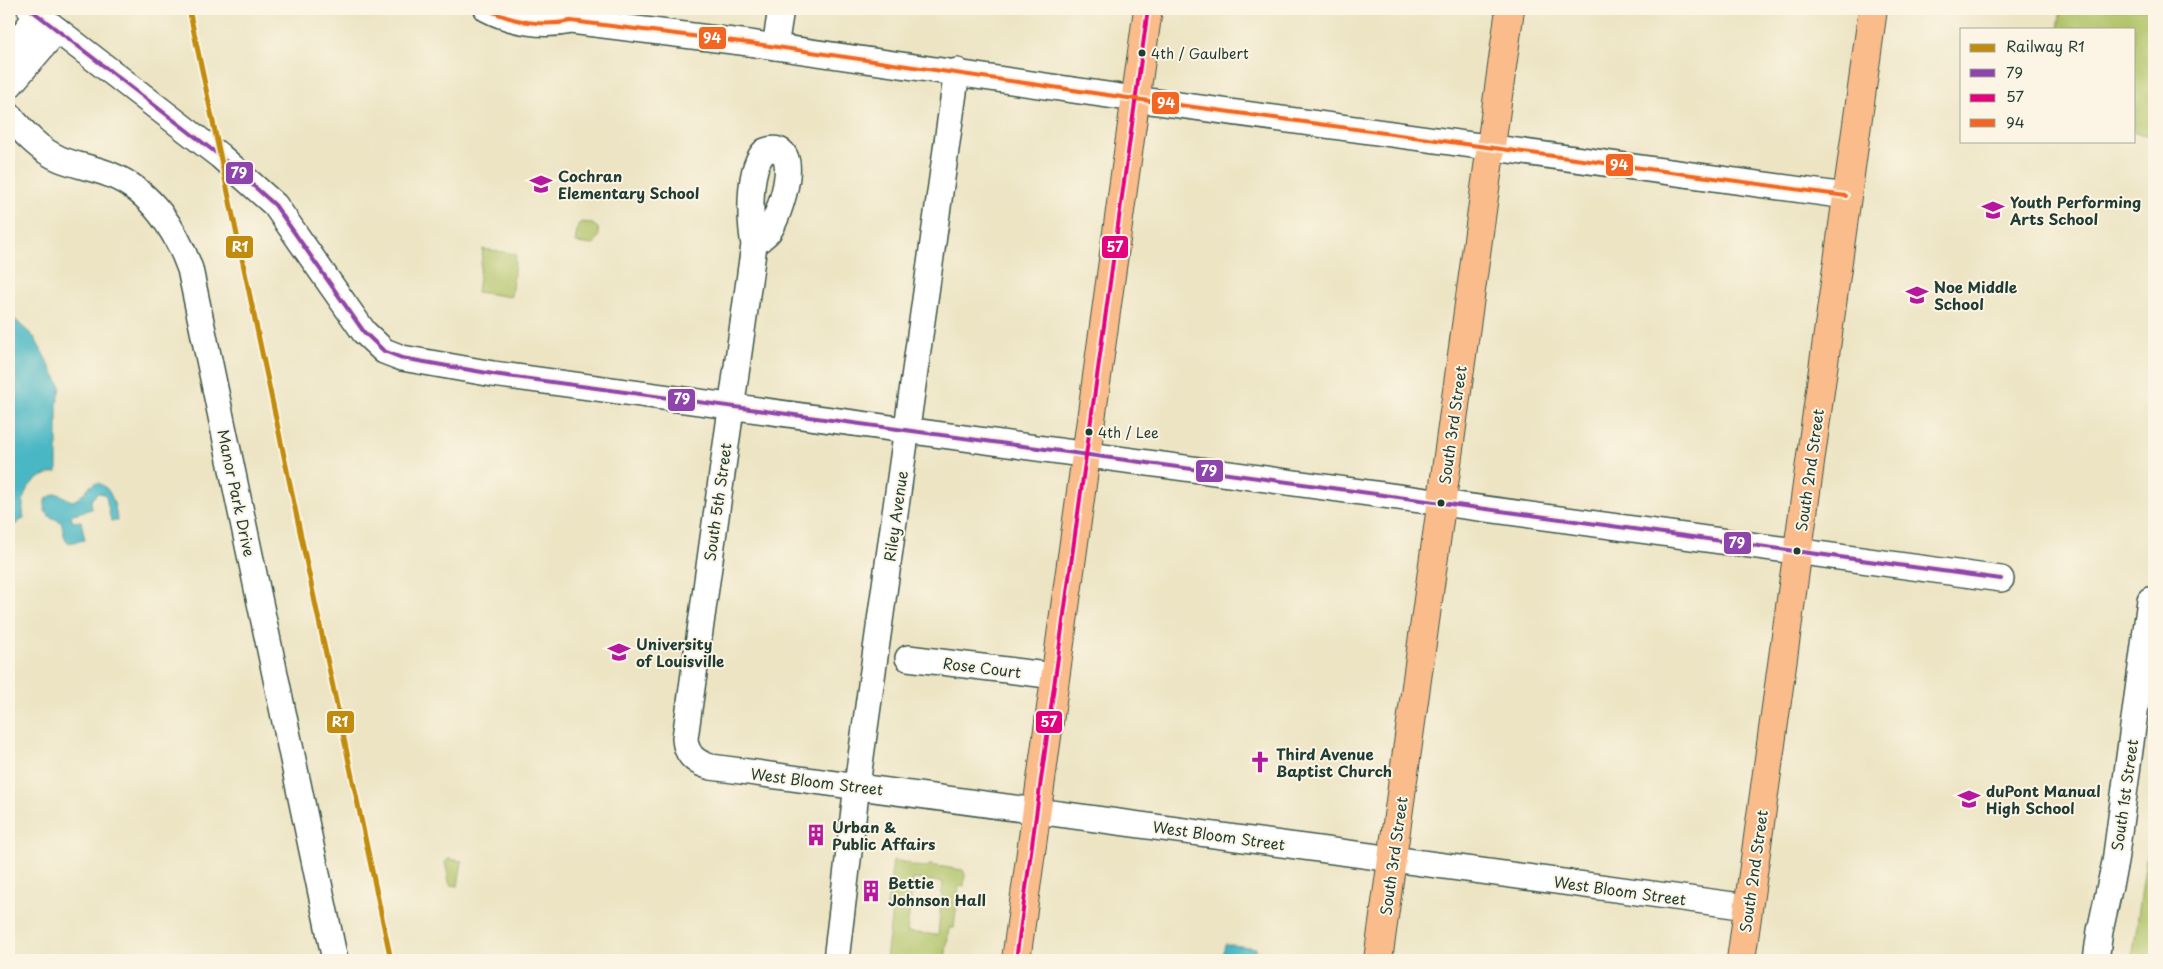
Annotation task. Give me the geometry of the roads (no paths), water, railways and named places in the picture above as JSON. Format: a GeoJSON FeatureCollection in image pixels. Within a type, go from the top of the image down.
{"type":"FeatureCollection","features":[{"type":"Feature","properties":{"kind":"main road"},"geometry":{"type":"LineString","coordinates":[[1016,960],[1148,9]]}},
{"type":"Feature","properties":{"kind":"main road","name":"South 3rd Street"},"geometry":{"type":"LineString","coordinates":[[1378,960],[1510,9]]}},
{"type":"Feature","properties":{"kind":"main road","name":"South 2nd Street"},"geometry":{"type":"LineString","coordinates":[[1741,960],[1873,9]]}},
{"type":"Feature","properties":{"kind":"street"},"geometry":{"type":"LineString","coordinates":[[487,9],[509,18],[528,22],[557,24],[571,21],[957,71],[1136,99],[1846,196]]}},
{"type":"Feature","properties":{"kind":"street"},"geometry":{"type":"LineString","coordinates":[[547,9],[558,11],[571,21]]}},
{"type":"Feature","properties":{"kind":"street"},"geometry":{"type":"LineString","coordinates":[[775,47],[781,9]]}},
{"type":"Feature","properties":{"kind":"street"},"geometry":{"type":"LineString","coordinates":[[9,56],[33,11],[185,128],[259,189],[274,204],[364,332],[384,351],[393,355],[493,374],[2001,579]]}},
{"type":"Feature","properties":{"kind":"street"},"geometry":{"type":"LineString","coordinates":[[9,86],[56,30]]}},
{"type":"Feature","properties":{"kind":"street","name":"Riley Avenue"},"geometry":{"type":"LineString","coordinates":[[836,960],[857,786],[957,71]]}},
{"type":"Feature","properties":{"kind":"street","name":"Manor Park Drive"},"geometry":{"type":"LineString","coordinates":[[9,115],[28,138],[60,159],[112,175],[138,191],[163,217],[175,234],[185,255],[192,278],[335,960]]}},
{"type":"Feature","properties":{"kind":"street","name":"South 5th Street"},"geometry":{"type":"LineString","coordinates":[[692,757],[687,751],[685,738],[754,244]]}},
{"type":"Feature","properties":{"kind":"street","name":"South 1st Street"},"geometry":{"type":"LineString","coordinates":[[2096,960],[2100,931],[2115,862],[2152,600]]}},
{"type":"Feature","properties":{"kind":"street","name":"Rose Court"},"geometry":{"type":"LineString","coordinates":[[908,658],[1055,676]]}},
{"type":"Feature","properties":{"kind":"street","name":"West Bloom Street"},"geometry":{"type":"LineString","coordinates":[[692,757],[697,762],[711,767],[1748,907]]}},
{"type":"Feature","properties":{"kind":"water"},"geometry":{"type":"Polygon","coordinates":[[[11,316],[34,337],[61,387],[57,405],[57,472],[40,478],[29,487],[23,500],[24,518],[9,529],[9,318],[11,316]]]}},
{"type":"Feature","properties":{"kind":"water"},"geometry":{"type":"Polygon","coordinates":[[[98,483],[103,485],[110,493],[117,521],[111,521],[106,497],[104,494],[98,493],[91,500],[92,509],[71,516],[73,522],[81,521],[85,540],[68,543],[65,539],[61,522],[49,516],[45,511],[45,500],[59,494],[72,501],[90,486],[98,483]]]}},
{"type":"Feature","properties":{"kind":"water"},"geometry":{"type":"Polygon","coordinates":[[[1225,944],[1256,948],[1255,960],[1222,960],[1225,944]]]}},
{"type":"Feature","properties":{"kind":"rail line","name":"R1"},"geometry":{"type":"LineString","coordinates":[[189,9],[391,960]]}},
{"type":"Feature","properties":{"kind":"place","name":"4th / Gaulbert"},"geometry":{"type":"Point","coordinates":[1142,53]}},
{"type":"Feature","properties":{"kind":"place","name":"Cochran Elementary School"},"geometry":{"type":"Point","coordinates":[541,184]}},
{"type":"Feature","properties":{"kind":"place","name":"Youth Performing Arts School"},"geometry":{"type":"Point","coordinates":[1993,210]}},
{"type":"Feature","properties":{"kind":"place","name":"Noe Middle School"},"geometry":{"type":"Point","coordinates":[1917,295]}},
{"type":"Feature","properties":{"kind":"place","name":"4th / Lee"},"geometry":{"type":"Point","coordinates":[1089,432]}},
{"type":"Feature","properties":{"kind":"place","name":"University of Louisville"},"geometry":{"type":"Point","coordinates":[619,652]}},
{"type":"Feature","properties":{"kind":"place","name":"Third Avenue Baptist Church"},"geometry":{"type":"Point","coordinates":[1260,762]}},
{"type":"Feature","properties":{"kind":"place","name":"duPont Manual High School"},"geometry":{"type":"Point","coordinates":[1969,799]}},
{"type":"Feature","properties":{"kind":"place","name":"Urban & Public Affairs"},"geometry":{"type":"Point","coordinates":[816,835]}},
{"type":"Feature","properties":{"kind":"place","name":"Bettie Johnson Hall"},"geometry":{"type":"Point","coordinates":[871,891]}}]}
